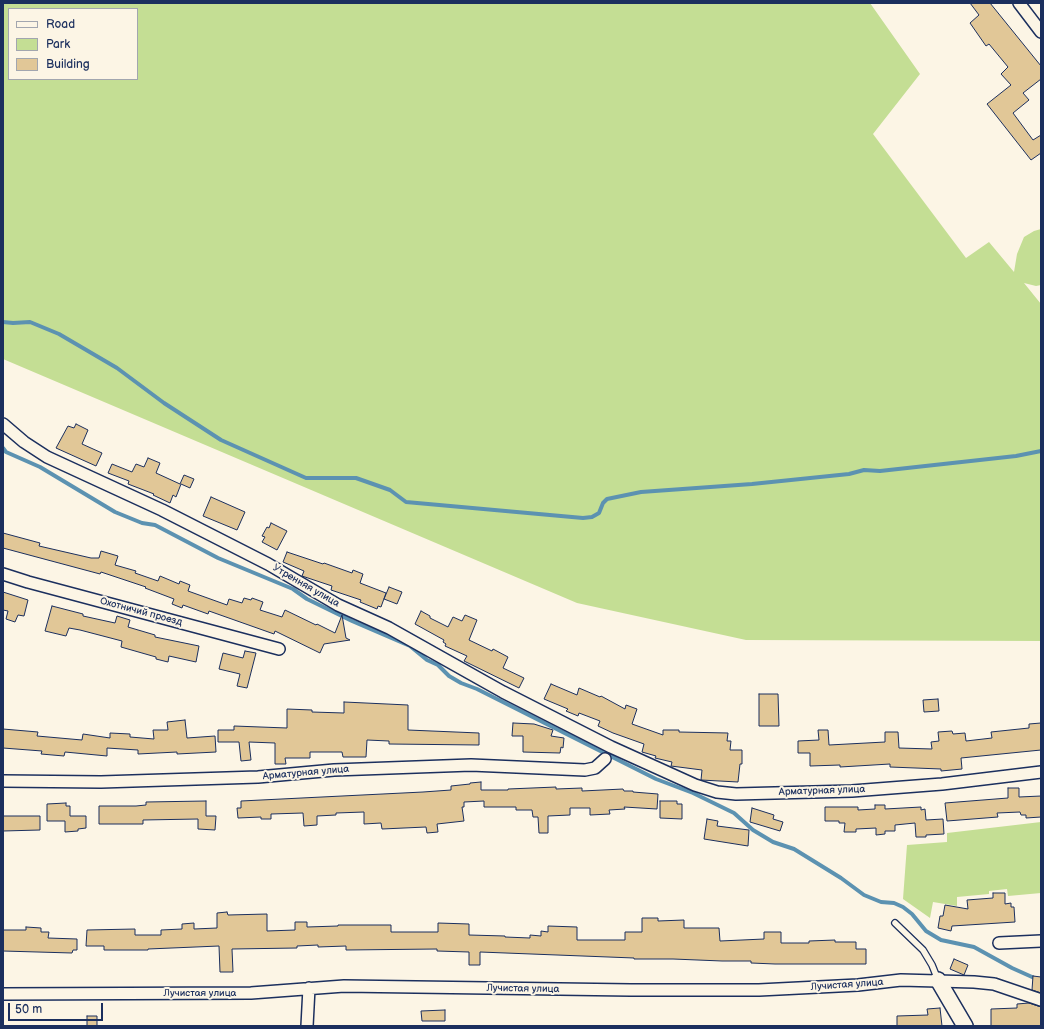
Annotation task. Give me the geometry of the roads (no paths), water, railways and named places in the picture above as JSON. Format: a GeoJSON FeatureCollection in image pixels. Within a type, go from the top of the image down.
{"type":"FeatureCollection","features":[{"type":"Feature","properties":{"kind":"street"},"geometry":{"type":"LineString","coordinates":[[1019,3],[1041,32]]}},
{"type":"Feature","properties":{"kind":"street","name":"Утренняя улица"},"geometry":{"type":"LineString","coordinates":[[3,424],[24,442],[47,457],[162,510],[268,564],[338,605],[389,628],[608,752]]}},
{"type":"Feature","properties":{"kind":"street","name":"Охотничий проезд"},"geometry":{"type":"LineString","coordinates":[[3,574],[279,649]]}},
{"type":"Feature","properties":{"kind":"street","name":"Арматурная улица"},"geometry":{"type":"LineString","coordinates":[[3,781],[101,782],[258,777],[334,770],[471,765],[585,770],[595,768],[608,752],[695,785],[717,792],[736,794],[852,791],[942,784],[1041,772]]}},
{"type":"Feature","properties":{"kind":"street"},"geometry":{"type":"LineString","coordinates":[[998,943],[1041,941]]}},
{"type":"Feature","properties":{"kind":"street","name":"Лучистая улица"},"geometry":{"type":"LineString","coordinates":[[3,994],[252,993],[344,986],[630,990],[759,990],[858,985],[901,980],[938,980],[994,984],[1041,1000]]}},
{"type":"Feature","properties":{"kind":"street"},"geometry":{"type":"LineString","coordinates":[[938,980],[965,1026]]}},
{"type":"Feature","properties":{"kind":"street"},"geometry":{"type":"LineString","coordinates":[[307,1026],[309,988]]}},
{"type":"Feature","properties":{"kind":"lane"},"geometry":{"type":"LineString","coordinates":[[895,922],[923,950],[932,965],[938,980]]}},
{"type":"Feature","properties":{"kind":"waterway"},"geometry":{"type":"LineString","coordinates":[[3,322],[30,322],[59,334],[117,368],[164,403],[221,440],[306,478],[356,478],[390,490],[406,502],[583,518],[592,517],[599,513],[603,503],[607,499],[641,492],[752,484],[849,474],[864,470],[880,471],[1016,456],[1041,451]]}},
{"type":"Feature","properties":{"kind":"waterway"},"geometry":{"type":"LineString","coordinates":[[3,448],[6,452],[40,467],[115,512],[142,523],[155,525],[218,558],[293,589],[307,599],[352,621],[410,646],[427,660],[438,665],[449,676],[461,683],[477,689],[656,779],[693,793],[734,813],[753,830],[773,842],[794,849],[841,878],[864,895],[881,902],[894,903],[903,907],[912,914],[926,931],[941,940],[974,947],[1012,968],[1041,981]]}}]}
